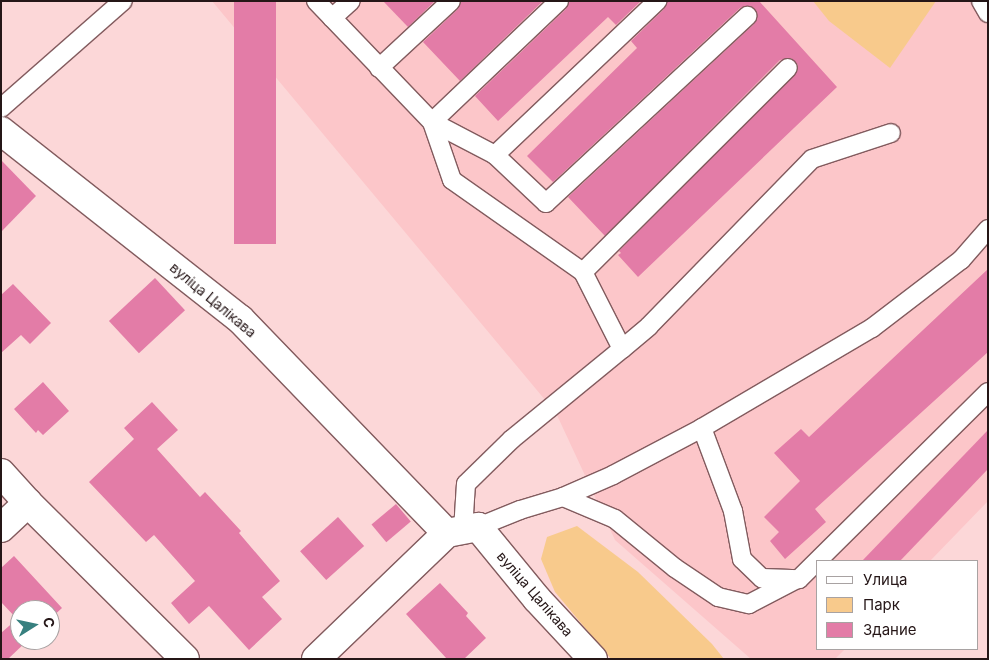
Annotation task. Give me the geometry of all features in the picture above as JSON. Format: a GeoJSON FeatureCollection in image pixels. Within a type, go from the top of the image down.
{"type":"FeatureCollection","features":[{"type":"Feature","properties":{"kind":"street","name":"вуліца Цалікава"},"geometry":{"type":"LineString","coordinates":[[1,130],[240,319],[538,599],[593,659]]}},
{"type":"Feature","properties":{"kind":"street"},"geometry":{"type":"LineString","coordinates":[[1,473],[28,503],[185,659]]}},
{"type":"Feature","properties":{"kind":"street"},"geometry":{"type":"LineString","coordinates":[[1,528],[28,503]]}},
{"type":"Feature","properties":{"kind":"street"},"geometry":{"type":"LineString","coordinates":[[316,659],[463,530]]}},
{"type":"Feature","properties":{"kind":"lane"},"geometry":{"type":"LineString","coordinates":[[1,108],[123,1]]}},
{"type":"Feature","properties":{"kind":"lane"},"geometry":{"type":"LineString","coordinates":[[316,1],[432,122],[495,155],[546,204],[747,16]]}},
{"type":"Feature","properties":{"kind":"lane"},"geometry":{"type":"LineString","coordinates":[[332,18],[351,1]]}},
{"type":"Feature","properties":{"kind":"lane"},"geometry":{"type":"LineString","coordinates":[[380,68],[451,1]]}},
{"type":"Feature","properties":{"kind":"lane"},"geometry":{"type":"LineString","coordinates":[[432,122],[559,1]]}},
{"type":"Feature","properties":{"kind":"lane"},"geometry":{"type":"LineString","coordinates":[[495,155],[657,1]]}},
{"type":"Feature","properties":{"kind":"lane"},"geometry":{"type":"LineString","coordinates":[[981,1],[988,13]]}},
{"type":"Feature","properties":{"kind":"lane"},"geometry":{"type":"LineString","coordinates":[[582,272],[788,68]]}},
{"type":"Feature","properties":{"kind":"lane"},"geometry":{"type":"LineString","coordinates":[[432,122],[452,180],[582,272],[622,349]]}},
{"type":"Feature","properties":{"kind":"lane"},"geometry":{"type":"LineString","coordinates":[[891,133],[812,159],[649,326],[512,439],[466,484],[463,530],[563,497],[613,475],[702,428],[872,328],[961,260],[988,229]]}},
{"type":"Feature","properties":{"kind":"lane"},"geometry":{"type":"LineString","coordinates":[[818,560],[988,392]]}},
{"type":"Feature","properties":{"kind":"lane"},"geometry":{"type":"LineString","coordinates":[[702,428],[733,511],[742,559],[762,578],[799,579]]}},
{"type":"Feature","properties":{"kind":"lane"},"geometry":{"type":"LineString","coordinates":[[563,497],[615,519],[675,568],[718,597],[749,604],[799,579],[816,562]]}},
{"type":"Feature","properties":{"kind":"shaded area"},"geometry":{"type":"Polygon","coordinates":[[[212,1],[988,1],[988,501],[931,560],[816,560],[816,650],[844,650],[835,659],[751,659],[615,540],[556,413],[212,1]]]}},
{"type":"Feature","properties":{"kind":"green space"},"geometry":{"type":"Polygon","coordinates":[[[813,1],[936,1],[890,68],[829,21],[813,1]]]}},
{"type":"Feature","properties":{"kind":"green space"},"geometry":{"type":"Polygon","coordinates":[[[577,526],[638,572],[712,644],[724,659],[611,659],[555,592],[541,559],[547,537],[577,526]]]}},
{"type":"Feature","properties":{"kind":"building"},"geometry":{"type":"Polygon","coordinates":[[[234,1],[276,1],[276,244],[234,244],[234,1]]]}},
{"type":"Feature","properties":{"kind":"building"},"geometry":{"type":"Polygon","coordinates":[[[383,1],[435,1],[408,27],[383,1]]]}},
{"type":"Feature","properties":{"kind":"building"},"geometry":{"type":"Polygon","coordinates":[[[461,1],[543,1],[460,81],[423,42],[458,9],[461,1]]]}},
{"type":"Feature","properties":{"kind":"building"},"geometry":{"type":"Polygon","coordinates":[[[569,1],[641,1],[616,25],[608,17],[498,121],[475,96],[566,9],[569,1]]]}},
{"type":"Feature","properties":{"kind":"building"},"geometry":{"type":"Polygon","coordinates":[[[667,1],[759,1],[837,87],[638,277],[618,255],[621,253],[619,251],[798,70],[798,65],[791,58],[780,60],[605,236],[568,197],[754,24],[757,14],[754,8],[745,6],[740,8],[553,182],[527,156],[637,48],[631,41],[664,9],[667,1]]]}},
{"type":"Feature","properties":{"kind":"building"},"geometry":{"type":"Polygon","coordinates":[[[1,160],[36,196],[1,232],[1,160]]]}},
{"type":"Feature","properties":{"kind":"building"},"geometry":{"type":"Polygon","coordinates":[[[988,269],[988,352],[815,509],[826,522],[785,559],[770,541],[779,532],[764,517],[800,481],[774,453],[801,429],[809,437],[988,269]]]}},
{"type":"Feature","properties":{"kind":"building"},"geometry":{"type":"Polygon","coordinates":[[[155,278],[185,310],[139,353],[109,321],[155,278]]]}},
{"type":"Feature","properties":{"kind":"building"},"geometry":{"type":"Polygon","coordinates":[[[13,284],[51,323],[30,344],[21,335],[1,353],[1,295],[13,284]]]}},
{"type":"Feature","properties":{"kind":"building"},"geometry":{"type":"Polygon","coordinates":[[[43,382],[69,411],[43,435],[38,430],[36,433],[14,409],[43,382]]]}},
{"type":"Feature","properties":{"kind":"building"},"geometry":{"type":"Polygon","coordinates":[[[152,402],[178,430],[157,449],[200,497],[205,492],[241,531],[239,533],[280,581],[262,597],[282,619],[249,650],[209,606],[189,624],[171,603],[195,581],[154,535],[146,542],[89,482],[134,439],[124,428],[152,402]]]}},
{"type":"Feature","properties":{"kind":"building"},"geometry":{"type":"Polygon","coordinates":[[[988,430],[988,469],[901,560],[863,560],[988,430]]]}},
{"type":"Feature","properties":{"kind":"building"},"geometry":{"type":"Polygon","coordinates":[[[396,504],[411,522],[386,542],[371,525],[396,504]]]}},
{"type":"Feature","properties":{"kind":"building"},"geometry":{"type":"Polygon","coordinates":[[[338,517],[364,546],[326,580],[300,551],[338,517]]]}},
{"type":"Feature","properties":{"kind":"building"},"geometry":{"type":"Polygon","coordinates":[[[14,556],[55,600],[10,600],[10,612],[1,602],[1,568],[14,556]]]}},
{"type":"Feature","properties":{"kind":"building"},"geometry":{"type":"Polygon","coordinates":[[[440,583],[468,613],[466,616],[486,638],[464,659],[447,659],[406,614],[440,583]]]}},
{"type":"Feature","properties":{"kind":"building"},"geometry":{"type":"Polygon","coordinates":[[[10,625],[10,650],[17,650],[8,659],[1,659],[1,633],[10,625]]]}}]}
